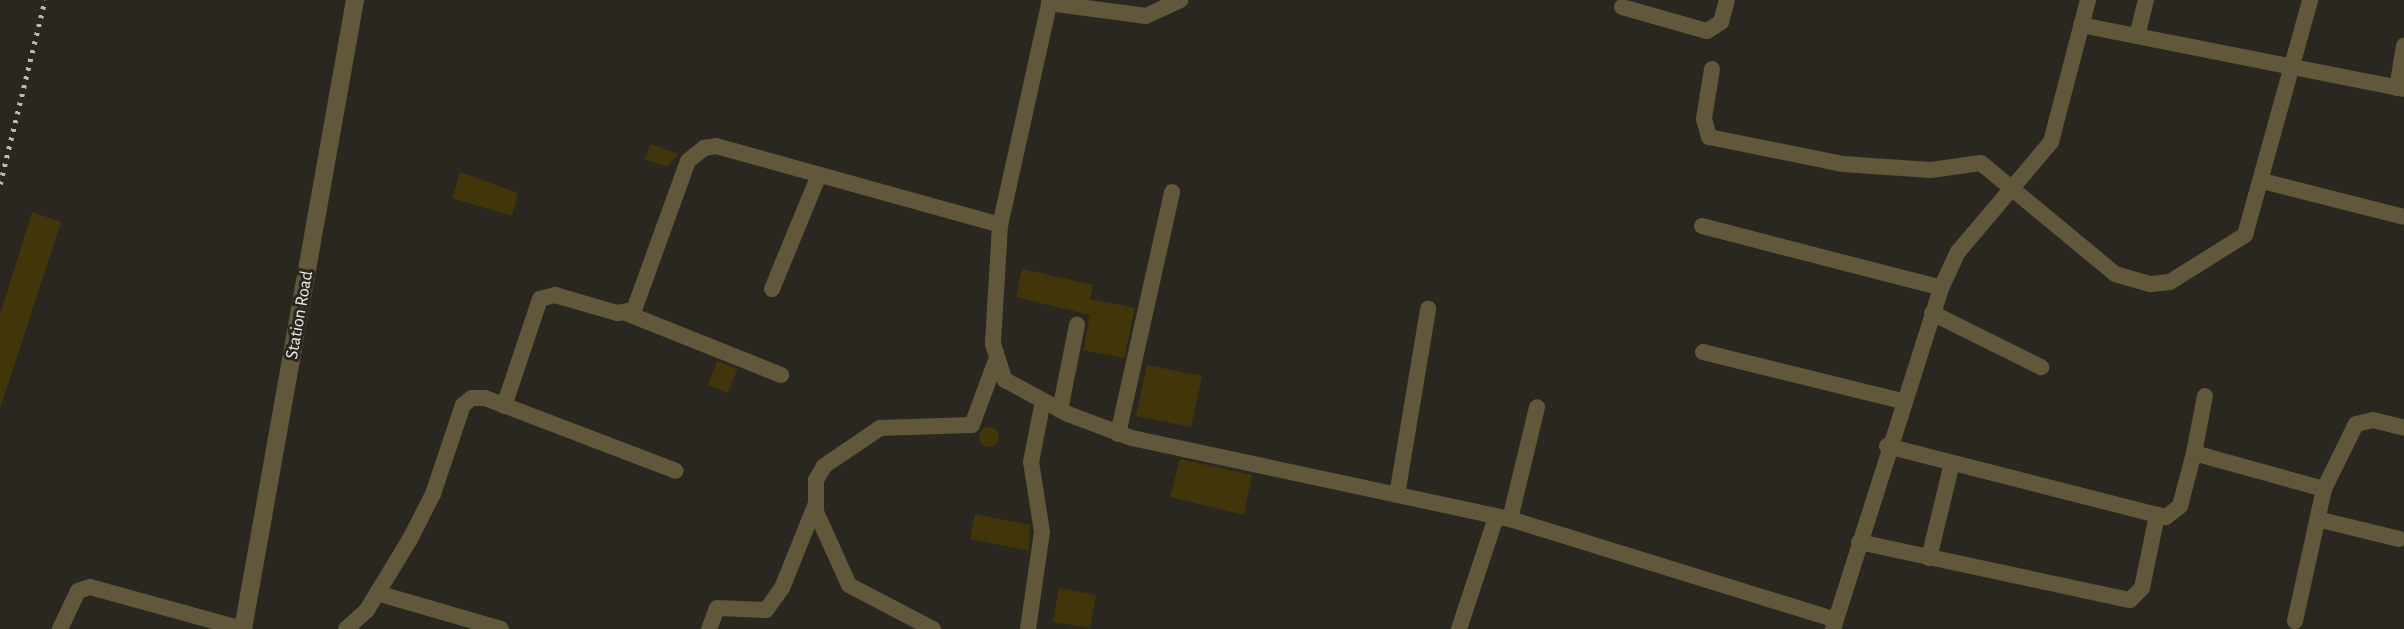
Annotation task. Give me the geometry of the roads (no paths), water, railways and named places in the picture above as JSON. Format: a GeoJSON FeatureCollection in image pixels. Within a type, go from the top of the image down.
{"type":"FeatureCollection","features":[{"type":"Feature","properties":{"kind":"street","name":"Station Road"},"geometry":{"type":"LineString","coordinates":[[242,629],[355,0]]}},
{"type":"Feature","properties":{"kind":"street"},"geometry":{"type":"LineString","coordinates":[[709,629],[717,608],[766,610],[782,588],[815,506],[824,466],[858,437],[880,428],[972,425],[995,363],[1000,225],[1049,2],[1146,16],[1181,0]]}},
{"type":"Feature","properties":{"kind":"street"},"geometry":{"type":"LineString","coordinates":[[1622,7],[1707,31],[1721,22],[1727,0]]}},
{"type":"Feature","properties":{"kind":"street"},"geometry":{"type":"LineString","coordinates":[[995,363],[1005,380],[1060,410],[1119,434],[1503,518],[1835,625],[1887,447],[1941,288],[1958,252],[2013,190],[2050,142],[2087,0]]}},
{"type":"Feature","properties":{"kind":"street"},"geometry":{"type":"LineString","coordinates":[[2137,36],[2146,0]]}},
{"type":"Feature","properties":{"kind":"street"},"geometry":{"type":"LineString","coordinates":[[1712,69],[1704,119],[1709,138],[1843,164],[1931,170],[1973,161],[2013,190],[2115,274],[2151,284],[2170,282],[2245,235],[2262,181],[2310,0]]}},
{"type":"Feature","properties":{"kind":"street"},"geometry":{"type":"LineString","coordinates":[[2081,25],[2401,88],[2404,46]]}},
{"type":"Feature","properties":{"kind":"street"},"geometry":{"type":"LineString","coordinates":[[626,313],[639,303],[695,152],[716,146],[1000,225]]}},
{"type":"Feature","properties":{"kind":"street"},"geometry":{"type":"LineString","coordinates":[[772,289],[819,175]]}},
{"type":"Feature","properties":{"kind":"street"},"geometry":{"type":"LineString","coordinates":[[2262,181],[2404,218]]}},
{"type":"Feature","properties":{"kind":"street"},"geometry":{"type":"LineString","coordinates":[[1119,434],[1172,192]]}},
{"type":"Feature","properties":{"kind":"street"},"geometry":{"type":"LineString","coordinates":[[1702,226],[1941,288]]}},
{"type":"Feature","properties":{"kind":"street"},"geometry":{"type":"LineString","coordinates":[[504,406],[540,299],[555,295],[626,313],[781,375]]}},
{"type":"Feature","properties":{"kind":"street"},"geometry":{"type":"LineString","coordinates":[[1397,495],[1428,309]]}},
{"type":"Feature","properties":{"kind":"street"},"geometry":{"type":"LineString","coordinates":[[1932,313],[2041,367]]}},
{"type":"Feature","properties":{"kind":"street"},"geometry":{"type":"LineString","coordinates":[[1060,410],[1077,325]]}},
{"type":"Feature","properties":{"kind":"street"},"geometry":{"type":"LineString","coordinates":[[1703,351],[1902,401]]}},
{"type":"Feature","properties":{"kind":"street"},"geometry":{"type":"LineString","coordinates":[[1887,447],[2166,517],[2180,506],[2194,453],[2205,396]]}},
{"type":"Feature","properties":{"kind":"street"},"geometry":{"type":"LineString","coordinates":[[346,629],[377,593],[433,494],[463,405],[484,398],[676,471]]}},
{"type":"Feature","properties":{"kind":"street"},"geometry":{"type":"LineString","coordinates":[[1028,629],[1042,532],[1031,462],[1042,401]]}},
{"type":"Feature","properties":{"kind":"street"},"geometry":{"type":"LineString","coordinates":[[1459,629],[1503,518],[1537,407]]}},
{"type":"Feature","properties":{"kind":"street"},"geometry":{"type":"LineString","coordinates":[[2295,621],[2324,489],[2356,424],[2373,420],[2404,428]]}},
{"type":"Feature","properties":{"kind":"street"},"geometry":{"type":"LineString","coordinates":[[2194,453],[2324,489]]}},
{"type":"Feature","properties":{"kind":"street"},"geometry":{"type":"LineString","coordinates":[[1929,558],[1952,463]]}},
{"type":"Feature","properties":{"kind":"street"},"geometry":{"type":"LineString","coordinates":[[815,506],[849,585],[933,629]]}},
{"type":"Feature","properties":{"kind":"street"},"geometry":{"type":"LineString","coordinates":[[1858,542],[2130,600],[2142,588],[2157,515]]}},
{"type":"Feature","properties":{"kind":"street"},"geometry":{"type":"LineString","coordinates":[[2317,519],[2399,539]]}},
{"type":"Feature","properties":{"kind":"street"},"geometry":{"type":"LineString","coordinates":[[60,629],[78,591],[90,587],[242,629]]}},
{"type":"Feature","properties":{"kind":"street"},"geometry":{"type":"LineString","coordinates":[[377,593],[501,629]]}},
{"type":"Feature","properties":{"kind":"railway"},"geometry":{"type":"LineString","coordinates":[[0,184],[45,0]]}}]}
